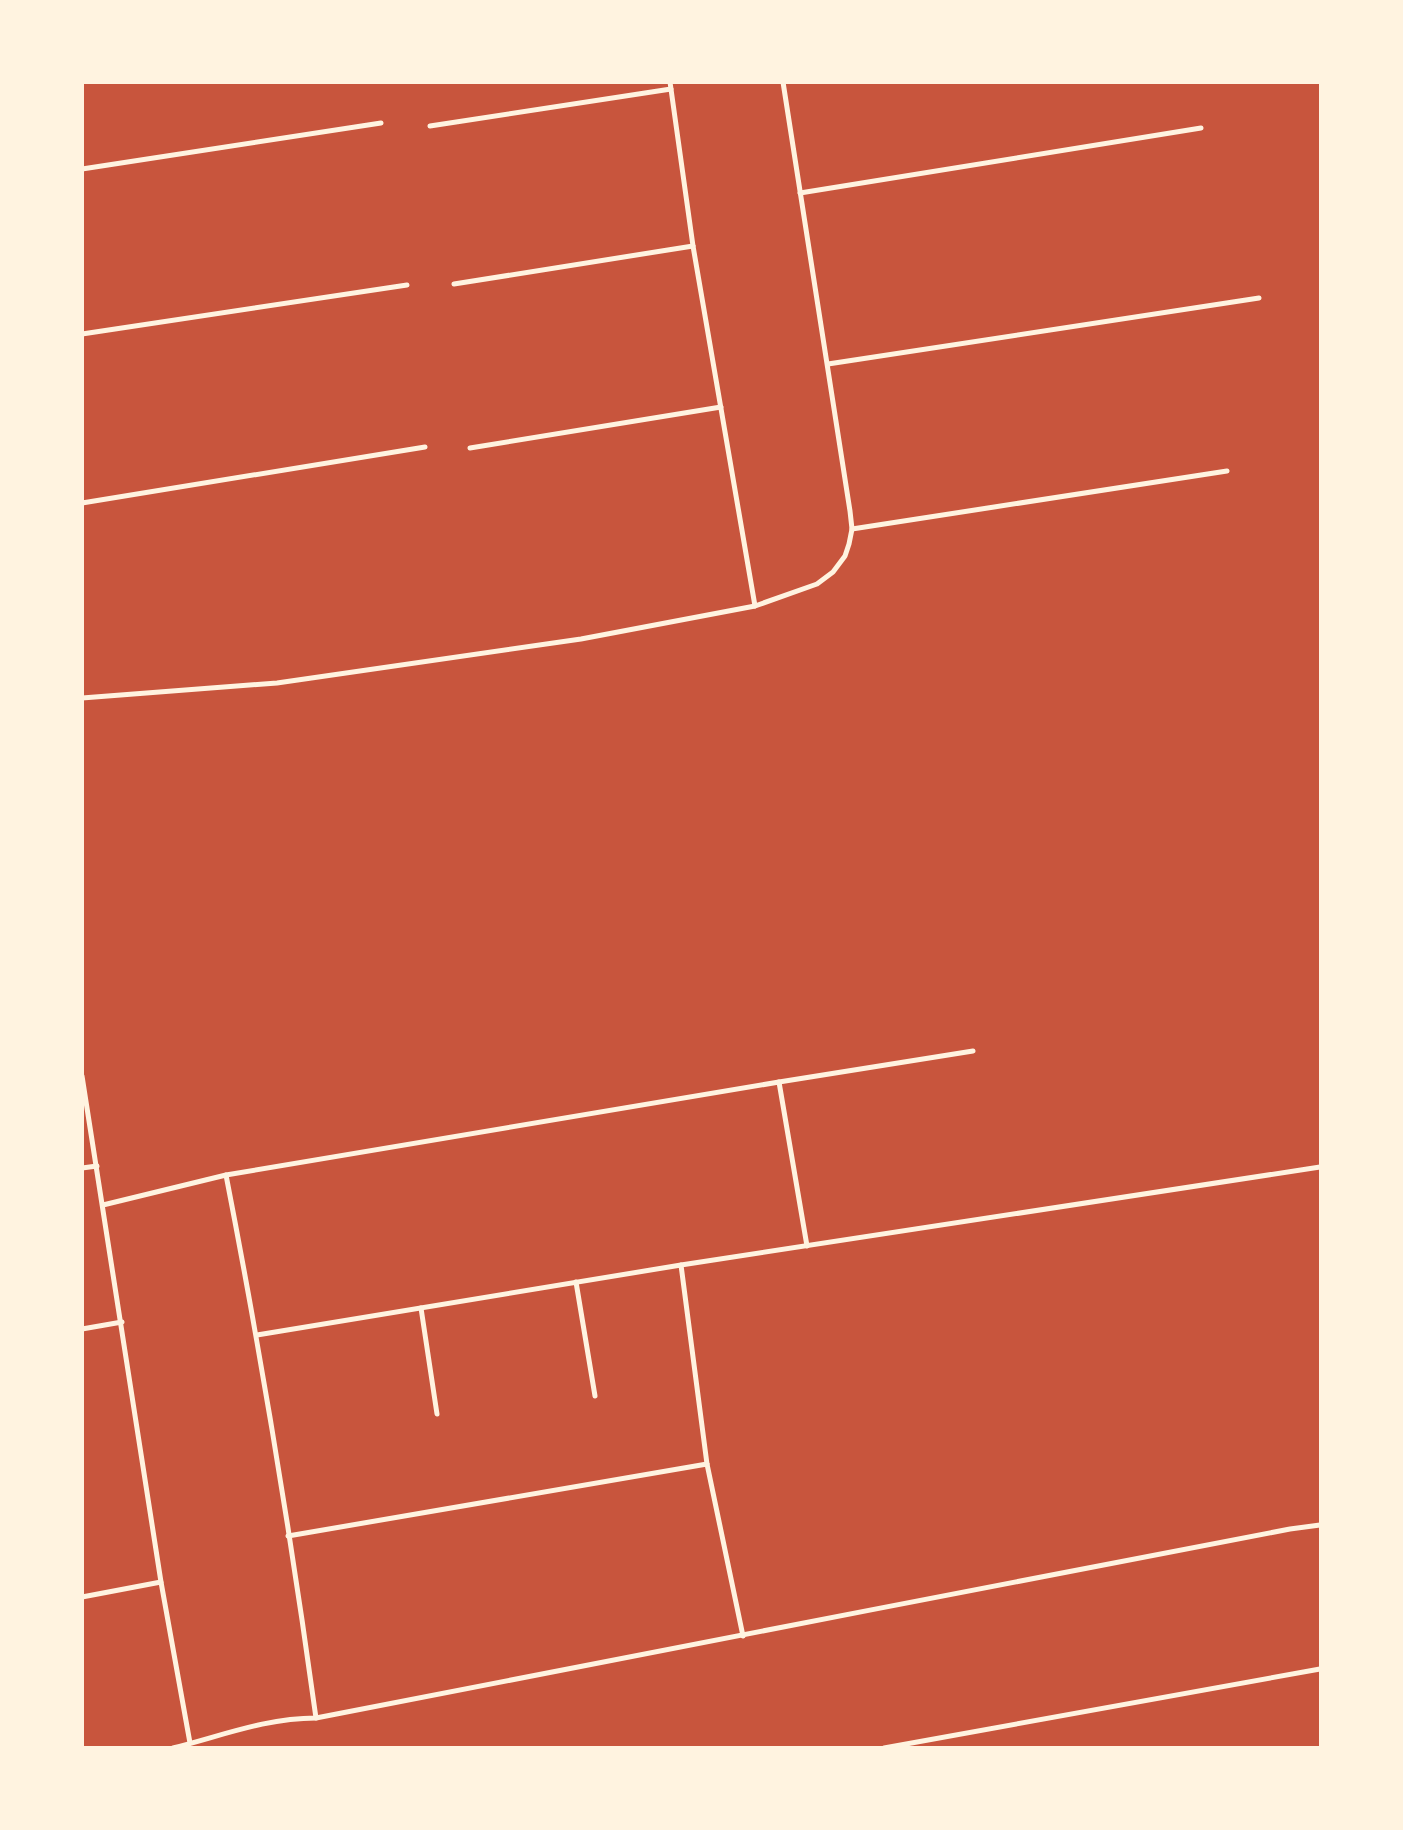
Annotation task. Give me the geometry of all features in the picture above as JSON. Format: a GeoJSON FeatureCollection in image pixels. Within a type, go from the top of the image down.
{"type":"FeatureCollection","features":[{"type":"Feature","properties":{"kind":"street"},"geometry":{"type":"LineString","coordinates":[[82,698],[277,683],[580,639],[755,606],[817,584],[833,572],[845,556],[852,530],[828,364],[783,82]]}},
{"type":"Feature","properties":{"kind":"street"},"geometry":{"type":"LineString","coordinates":[[430,126],[670,86],[693,246],[755,606]]}},
{"type":"Feature","properties":{"kind":"street"},"geometry":{"type":"LineString","coordinates":[[82,169],[381,123]]}},
{"type":"Feature","properties":{"kind":"street"},"geometry":{"type":"LineString","coordinates":[[800,193],[1201,128]]}},
{"type":"Feature","properties":{"kind":"street"},"geometry":{"type":"LineString","coordinates":[[454,284],[693,246]]}},
{"type":"Feature","properties":{"kind":"street"},"geometry":{"type":"LineString","coordinates":[[82,334],[407,285]]}},
{"type":"Feature","properties":{"kind":"street"},"geometry":{"type":"LineString","coordinates":[[828,364],[1258,298]]}},
{"type":"Feature","properties":{"kind":"street"},"geometry":{"type":"LineString","coordinates":[[470,448],[721,406]]}},
{"type":"Feature","properties":{"kind":"street"},"geometry":{"type":"LineString","coordinates":[[82,503],[425,447]]}},
{"type":"Feature","properties":{"kind":"street"},"geometry":{"type":"LineString","coordinates":[[852,530],[1227,471]]}},
{"type":"Feature","properties":{"kind":"street"},"geometry":{"type":"LineString","coordinates":[[104,1205],[226,1175],[972,1051]]}},
{"type":"Feature","properties":{"kind":"street"},"geometry":{"type":"LineString","coordinates":[[82,1076],[104,1205],[161,1582],[190,1743]]}},
{"type":"Feature","properties":{"kind":"street"},"geometry":{"type":"LineString","coordinates":[[778,1082],[807,1246]]}},
{"type":"Feature","properties":{"kind":"street"},"geometry":{"type":"LineString","coordinates":[[82,1168],[97,1166]]}},
{"type":"Feature","properties":{"kind":"street"},"geometry":{"type":"LineString","coordinates":[[257,1335],[681,1265],[1320,1167]]}},
{"type":"Feature","properties":{"kind":"street"},"geometry":{"type":"LineString","coordinates":[[226,1175],[257,1335],[288,1536],[302,1612],[316,1718]]}},
{"type":"Feature","properties":{"kind":"street"},"geometry":{"type":"LineString","coordinates":[[681,1265],[707,1464],[742,1636]]}},
{"type":"Feature","properties":{"kind":"street"},"geometry":{"type":"LineString","coordinates":[[576,1282],[595,1396]]}},
{"type":"Feature","properties":{"kind":"street"},"geometry":{"type":"LineString","coordinates":[[421,1308],[437,1414]]}},
{"type":"Feature","properties":{"kind":"street"},"geometry":{"type":"LineString","coordinates":[[82,1329],[122,1322]]}},
{"type":"Feature","properties":{"kind":"street"},"geometry":{"type":"LineString","coordinates":[[288,1536],[707,1464]]}},
{"type":"Feature","properties":{"kind":"street"},"geometry":{"type":"LineString","coordinates":[[173,1748],[244,1728],[291,1718],[316,1718],[742,1636],[874,1608],[1290,1529],[1320,1525]]}},
{"type":"Feature","properties":{"kind":"street"},"geometry":{"type":"LineString","coordinates":[[82,1597],[161,1582]]}},
{"type":"Feature","properties":{"kind":"street"},"geometry":{"type":"LineString","coordinates":[[884,1748],[1320,1669]]}}]}
